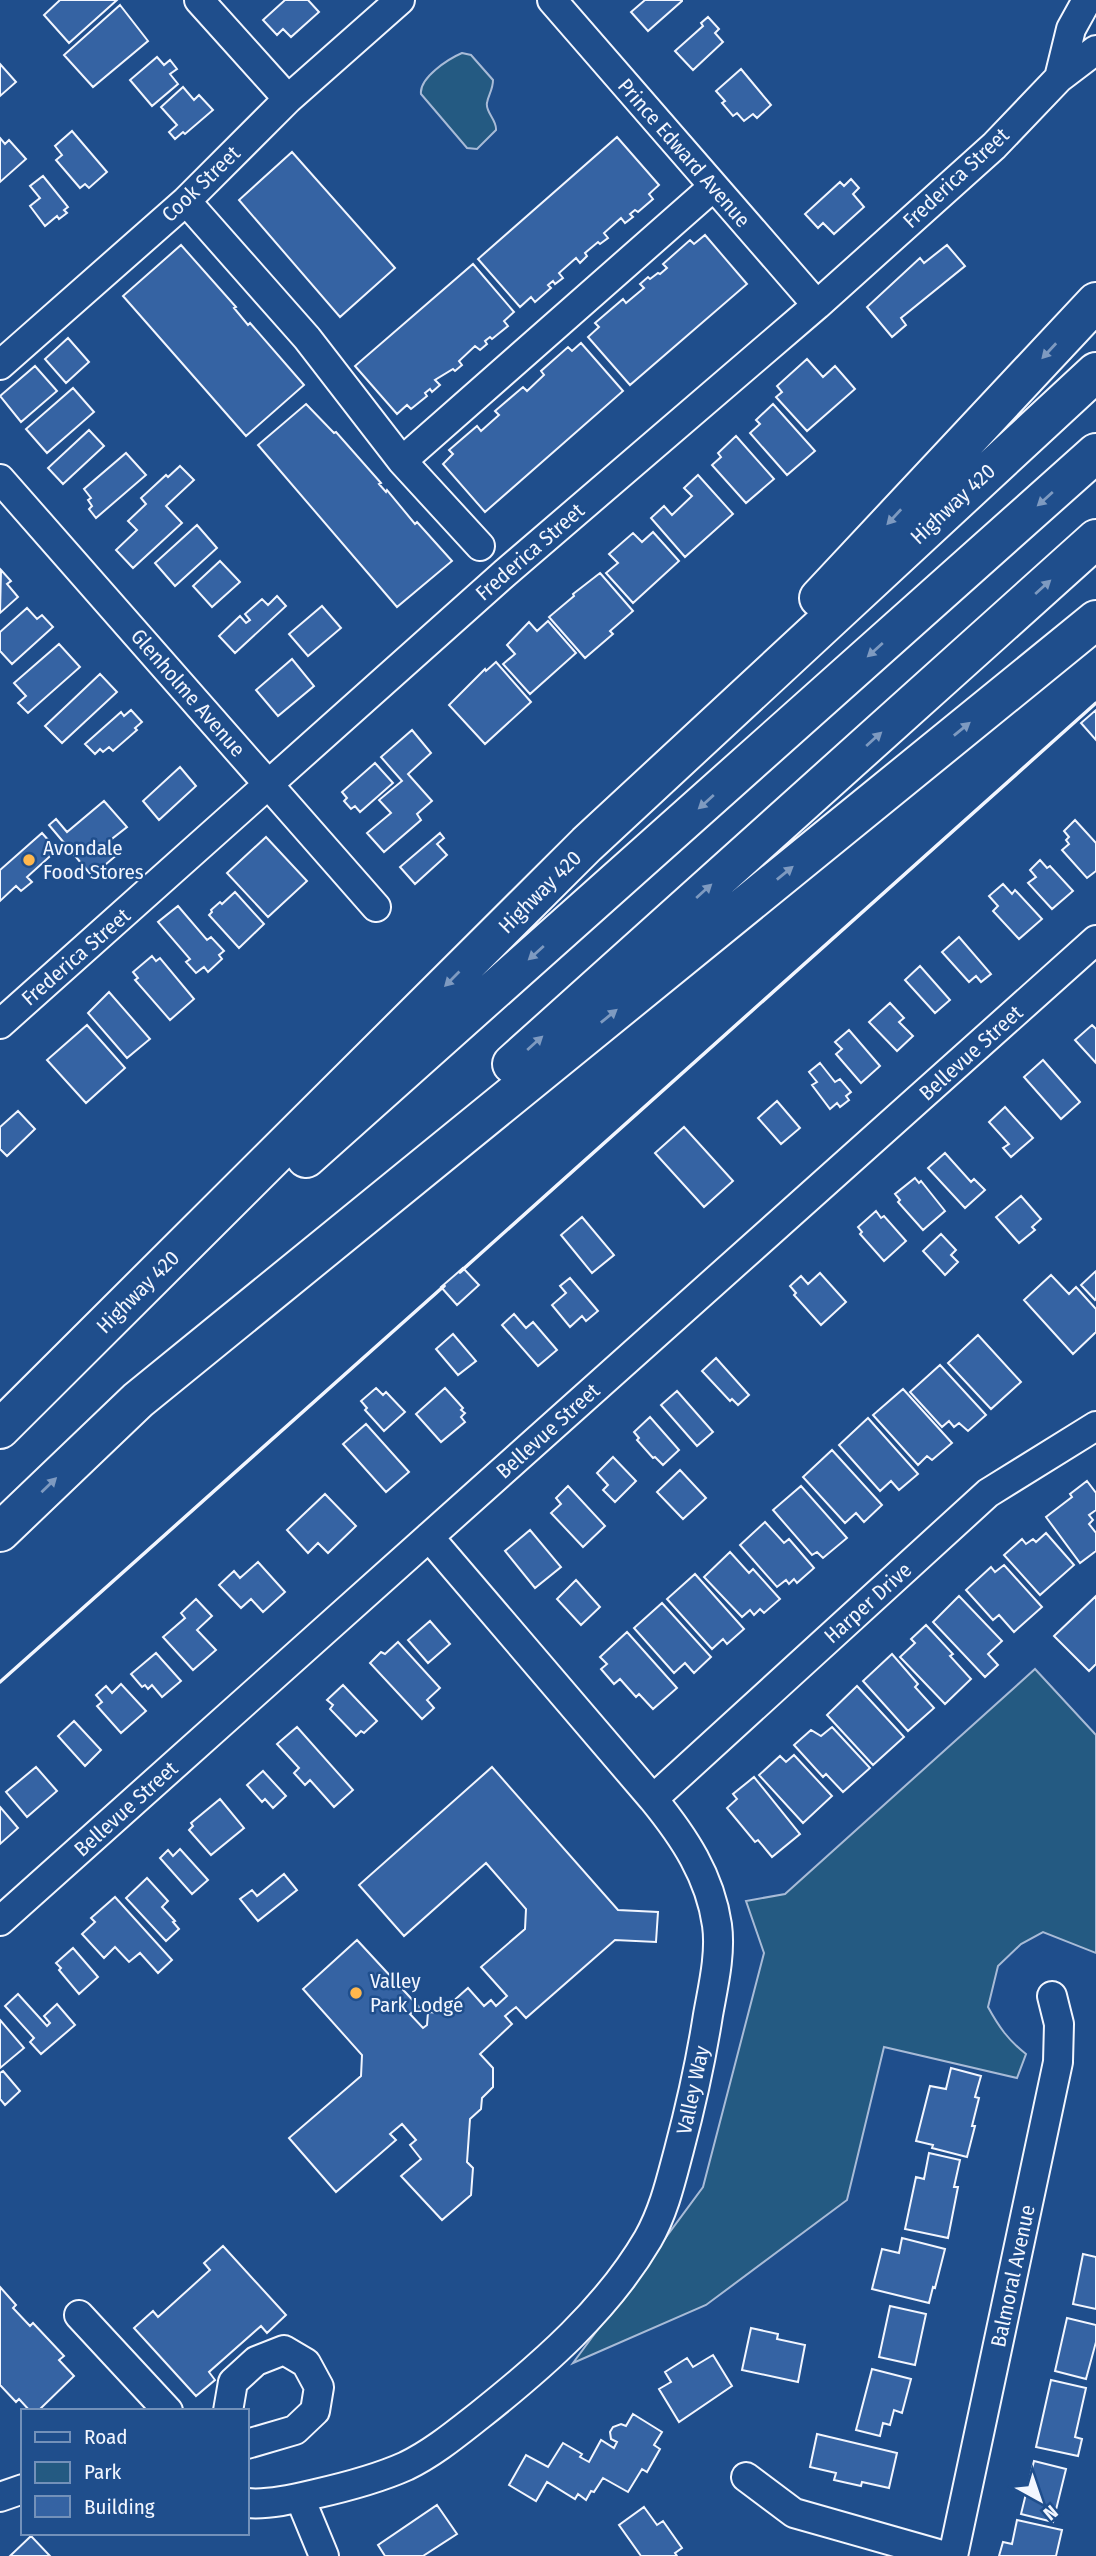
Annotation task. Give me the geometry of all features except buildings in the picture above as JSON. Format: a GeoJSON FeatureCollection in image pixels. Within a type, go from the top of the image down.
{"type":"FeatureCollection","features":[{"type":"Feature","properties":{"kind":"highway"},"geometry":{"type":"LineString","coordinates":[[587,844],[1096,302]]}},
{"type":"Feature","properties":{"kind":"highway","name":"Highway 420"},"geometry":{"type":"LineString","coordinates":[[0,1431],[587,844],[1096,372]]}},
{"type":"Feature","properties":{"kind":"highway"},"geometry":{"type":"LineString","coordinates":[[0,1431],[1096,453]]}},
{"type":"Feature","properties":{"kind":"highway"},"geometry":{"type":"LineString","coordinates":[[0,1532],[138,1399],[1096,539]]}},
{"type":"Feature","properties":{"kind":"highway"},"geometry":{"type":"LineString","coordinates":[[138,1399],[1096,620]]}},
{"type":"Feature","properties":{"kind":"street"},"geometry":{"type":"LineString","coordinates":[[199,0],[288,99]]}},
{"type":"Feature","properties":{"kind":"street","name":"Cook Street"},"geometry":{"type":"LineString","coordinates":[[0,365],[186,201],[288,99],[400,0]]}},
{"type":"Feature","properties":{"kind":"street","name":"Prince Edward Avenue"},"geometry":{"type":"LineString","coordinates":[[552,0],[817,305]]}},
{"type":"Feature","properties":{"kind":"street"},"geometry":{"type":"LineString","coordinates":[[1059,78],[1071,29],[1087,0]]}},
{"type":"Feature","properties":{"kind":"street","name":"Frederica Street"},"geometry":{"type":"LineString","coordinates":[[0,1024],[505,573],[817,305],[993,146],[1059,78],[1096,50]]}},
{"type":"Feature","properties":{"kind":"street"},"geometry":{"type":"LineString","coordinates":[[402,461],[713,187]]}},
{"type":"Feature","properties":{"kind":"street"},"geometry":{"type":"LineString","coordinates":[[186,201],[307,338],[402,461],[480,546]]}},
{"type":"Feature","properties":{"kind":"street","name":"Glenholme Avenue"},"geometry":{"type":"LineString","coordinates":[[0,479],[376,907]]}},
{"type":"Feature","properties":{"kind":"street","name":"Bellevue Street"},"geometry":{"type":"LineString","coordinates":[[0,1921],[1096,940]]}},
{"type":"Feature","properties":{"kind":"street","name":"Harper Drive"},"geometry":{"type":"LineString","coordinates":[[653,1799],[988,1493],[1096,1426]]}},
{"type":"Feature","properties":{"kind":"street","name":"Valley Way"},"geometry":{"type":"LineString","coordinates":[[248,2503],[300,2498],[357,2485],[407,2465],[445,2442],[509,2392],[567,2340],[621,2279],[648,2238],[667,2197],[697,2079],[715,1973],[718,1928],[711,1896],[695,1858],[679,1831],[653,1799],[429,1537]]}},
{"type":"Feature","properties":{"kind":"street","name":"Balmoral Avenue"},"geometry":{"type":"LineString","coordinates":[[953,2556],[1058,2062],[1059,2024],[1052,1996]]}},
{"type":"Feature","properties":{"kind":"street"},"geometry":{"type":"LineString","coordinates":[[79,2315],[166,2409]]}},
{"type":"Feature","properties":{"kind":"street"},"geometry":{"type":"LineString","coordinates":[[228,2409],[233,2382],[256,2361],[284,2350],[306,2363],[320,2387],[315,2411],[295,2430],[248,2444]]}},
{"type":"Feature","properties":{"kind":"street"},"geometry":{"type":"LineString","coordinates":[[746,2477],[794,2513],[945,2556]]}},
{"type":"Feature","properties":{"kind":"street"},"geometry":{"type":"LineString","coordinates":[[0,2497],[21,2490]]}},
{"type":"Feature","properties":{"kind":"street"},"geometry":{"type":"LineString","coordinates":[[300,2498],[324,2556]]}},
{"type":"Feature","properties":{"kind":"green space"},"geometry":{"type":"Polygon","coordinates":[[[462,53],[471,55],[493,80],[487,106],[496,130],[477,149],[467,148],[421,94],[429,76],[442,64],[462,53]]]}},
{"type":"Feature","properties":{"kind":"green space"},"geometry":{"type":"Polygon","coordinates":[[[1035,1669],[1096,1735],[1096,1953],[1043,1932],[1021,1944],[998,1966],[988,2007],[1004,2033],[1026,2054],[1017,2078],[884,2047],[847,2200],[706,2305],[573,2363],[703,2187],[764,1953],[746,1901],[785,1894],[1035,1669]]]}},
{"type":"Feature","properties":{"kind":"wall"},"geometry":{"type":"LineString","coordinates":[[460,1272],[1096,703]]}},
{"type":"Feature","properties":{"kind":"wall"},"geometry":{"type":"LineString","coordinates":[[0,1682],[444,1286]]}},
{"type":"Feature","properties":{"kind":"place","name":"Avondale Food Stores"},"geometry":{"type":"Point","coordinates":[29,860]}},
{"type":"Feature","properties":{"kind":"place","name":"Valley Park Lodge"},"geometry":{"type":"Point","coordinates":[356,1993]}}]}
